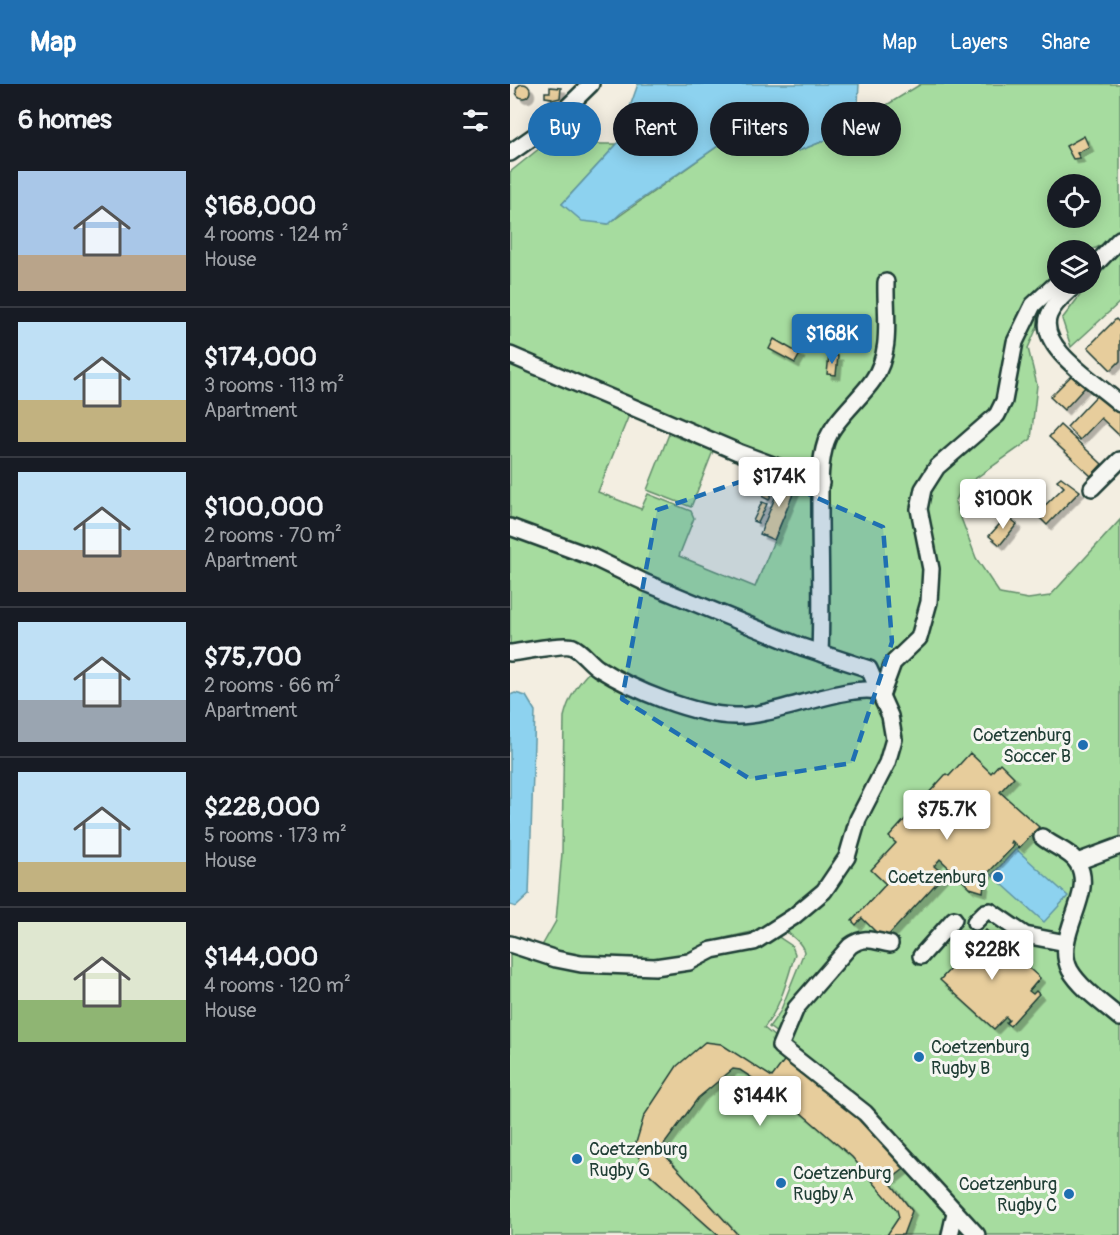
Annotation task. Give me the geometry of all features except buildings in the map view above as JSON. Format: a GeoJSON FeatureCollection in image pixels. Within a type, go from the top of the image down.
{"type":"FeatureCollection","features":[{"type":"Feature","properties":{"kind":"street"},"geometry":{"type":"LineString","coordinates":[[510,153],[547,127],[591,84]]}},
{"type":"Feature","properties":{"kind":"street"},"geometry":{"type":"LineString","coordinates":[[1101,258],[1120,238]]}},
{"type":"Feature","properties":{"kind":"street"},"geometry":{"type":"LineString","coordinates":[[820,653],[820,483],[826,440],[881,366],[889,330],[885,311],[886,282]]}},
{"type":"Feature","properties":{"kind":"street"},"geometry":{"type":"LineString","coordinates":[[882,693],[893,663],[919,638],[929,602],[931,569],[919,508],[923,489],[937,467],[997,415],[1004,402],[1015,342],[1033,305],[1047,292]]}},
{"type":"Feature","properties":{"kind":"street"},"geometry":{"type":"LineString","coordinates":[[1067,294],[1050,313],[1047,334],[1057,350],[1120,404]]}},
{"type":"Feature","properties":{"kind":"street"},"geometry":{"type":"LineString","coordinates":[[510,356],[738,452],[820,483]]}},
{"type":"Feature","properties":{"kind":"street"},"geometry":{"type":"LineString","coordinates":[[1092,488],[1120,460]]}},
{"type":"Feature","properties":{"kind":"street"},"geometry":{"type":"LineString","coordinates":[[510,527],[592,557],[646,583],[820,653],[869,669],[882,693],[890,716],[894,739],[888,763],[858,819],[847,857],[824,891],[768,935],[754,942],[712,950],[689,962],[655,967],[581,964],[556,959],[510,944]]}},
{"type":"Feature","properties":{"kind":"street"},"geometry":{"type":"LineString","coordinates":[[510,653],[561,645],[573,647],[600,669],[652,694],[691,709],[736,716],[775,711],[853,690],[873,688],[882,693]]}},
{"type":"Feature","properties":{"kind":"street"},"geometry":{"type":"LineString","coordinates":[[1042,837],[1077,862],[1081,885],[1066,943],[1066,961],[1075,977],[1120,1018]]}},
{"type":"Feature","properties":{"kind":"street"},"geometry":{"type":"LineString","coordinates":[[1077,862],[1120,846]]}},
{"type":"Feature","properties":{"kind":"street"},"geometry":{"type":"LineString","coordinates":[[975,922],[985,912],[990,911],[1025,935],[1066,943]]}},
{"type":"Feature","properties":{"kind":"street"},"geometry":{"type":"LineString","coordinates":[[921,956],[954,919]]}},
{"type":"Feature","properties":{"kind":"street"},"geometry":{"type":"LineString","coordinates":[[890,944],[868,938],[859,940],[850,946],[796,1008],[780,1046],[865,1113],[977,1235]]}},
{"type":"Feature","properties":{"kind":"street"},"geometry":{"type":"LineString","coordinates":[[950,1235],[955,1213]]}},
{"type":"Feature","properties":{"kind":"highlighted area"},"geometry":{"type":"Polygon","coordinates":[[[763,474],[883,527],[892,642],[852,763],[750,779],[622,699],[657,510],[763,474]]]}},
{"type":"Feature","properties":{"kind":"green space"},"geometry":{"type":"Polygon","coordinates":[[[921,84],[1120,84],[1120,228],[1101,246],[1101,240],[1047,240],[1047,283],[1042,287],[1046,307],[1028,348],[1037,385],[1031,439],[962,488],[955,502],[976,558],[1000,594],[1028,599],[1050,596],[1120,520],[1120,1235],[510,1235],[510,952],[526,956],[543,944],[556,921],[562,853],[564,717],[581,681],[590,671],[639,696],[726,722],[750,720],[852,694],[867,695],[884,718],[888,731],[886,760],[853,817],[852,832],[846,847],[829,875],[812,895],[769,928],[725,938],[694,952],[699,963],[733,949],[770,941],[777,936],[792,946],[795,954],[786,983],[775,1011],[764,1028],[775,1037],[777,1033],[769,1027],[780,1012],[804,952],[798,942],[782,929],[824,900],[853,852],[860,822],[888,778],[896,758],[899,731],[886,691],[853,683],[765,709],[726,713],[667,696],[601,663],[585,647],[565,641],[510,646],[510,172],[530,156],[601,156],[601,144],[613,144],[613,148],[562,204],[582,220],[608,224],[710,152],[710,156],[809,156],[809,147],[821,142],[821,156],[901,156],[901,102],[892,102],[921,84]],[[629,415],[598,492],[641,509],[648,494],[691,511],[694,518],[679,556],[755,587],[798,482],[629,415]]]}},
{"type":"Feature","properties":{"kind":"green space"},"geometry":{"type":"Polygon","coordinates":[[[1120,250],[1120,302],[1071,347],[1062,319],[1081,294],[1101,294],[1101,269],[1120,250]]]}},
{"type":"Feature","properties":{"kind":"green space"},"geometry":{"type":"Polygon","coordinates":[[[669,434],[713,451],[691,507],[647,490],[669,434]]]}},
{"type":"Feature","properties":{"kind":"water"},"geometry":{"type":"Polygon","coordinates":[[[638,84],[859,84],[858,102],[821,102],[821,142],[809,147],[809,102],[710,102],[710,151],[621,213],[609,224],[582,221],[562,204],[613,148],[613,156],[698,156],[698,102],[632,102],[638,84]]]}},
{"type":"Feature","properties":{"kind":"water"},"geometry":{"type":"Polygon","coordinates":[[[515,693],[526,696],[535,711],[529,895],[516,907],[510,905],[510,695],[515,693]]]}},
{"type":"Feature","properties":{"kind":"water"},"geometry":{"type":"Polygon","coordinates":[[[1016,849],[1068,896],[1044,922],[992,875],[1016,849]]]}},
{"type":"Feature","properties":{"kind":"place","name":"Coetzenburg Soccer B"},"geometry":{"type":"Point","coordinates":[1083,745]}},
{"type":"Feature","properties":{"kind":"place","name":"Coetzenburg"},"geometry":{"type":"Point","coordinates":[998,877]}},
{"type":"Feature","properties":{"kind":"place","name":"Coetzenburg Rugby B"},"geometry":{"type":"Point","coordinates":[919,1057]}},
{"type":"Feature","properties":{"kind":"place","name":"Coetzenburg Rugby G"},"geometry":{"type":"Point","coordinates":[577,1159]}},
{"type":"Feature","properties":{"kind":"place","name":"Coetzenburg Rugby A"},"geometry":{"type":"Point","coordinates":[781,1183]}},
{"type":"Feature","properties":{"kind":"place","name":"Coetzenburg Rugby C"},"geometry":{"type":"Point","coordinates":[1069,1194]}}]}
